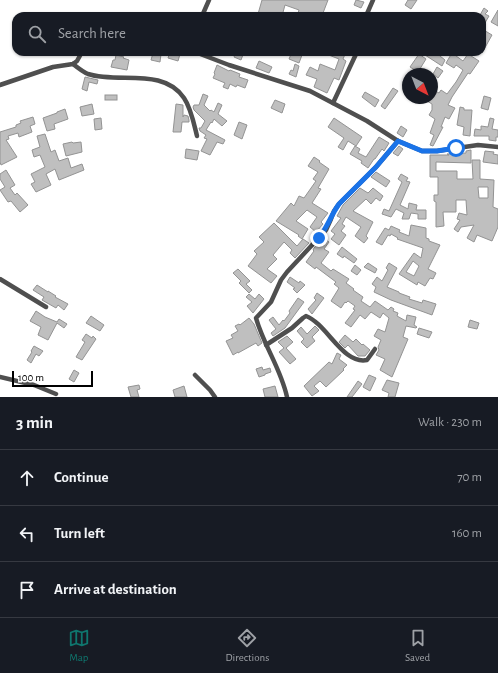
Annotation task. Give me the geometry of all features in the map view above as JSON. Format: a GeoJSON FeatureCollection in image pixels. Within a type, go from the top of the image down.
{"type":"FeatureCollection","features":[{"type":"Feature","properties":{"kind":"street"},"geometry":{"type":"LineString","coordinates":[[204,12],[209,0]]}},
{"type":"Feature","properties":{"kind":"street"},"geometry":{"type":"LineString","coordinates":[[368,12],[373,0]]}},
{"type":"Feature","properties":{"kind":"street"},"geometry":{"type":"LineString","coordinates":[[0,85],[53,67],[73,64],[80,56]]}},
{"type":"Feature","properties":{"kind":"street"},"geometry":{"type":"LineString","coordinates":[[205,56],[236,68],[310,91],[367,121],[398,141],[422,151],[437,151],[478,145],[498,147]]}},
{"type":"Feature","properties":{"kind":"street"},"geometry":{"type":"LineString","coordinates":[[333,103],[355,56]]}},
{"type":"Feature","properties":{"kind":"street"},"geometry":{"type":"LineString","coordinates":[[73,64],[87,74],[143,78],[165,82],[173,86],[185,99],[197,136]]}},
{"type":"Feature","properties":{"kind":"street"},"geometry":{"type":"LineString","coordinates":[[287,397],[285,384],[266,345],[256,318],[271,302],[281,280],[287,272],[326,230],[334,211],[339,204],[376,167],[398,141]]}},
{"type":"Feature","properties":{"kind":"street"},"geometry":{"type":"LineString","coordinates":[[0,279],[46,307]]}},
{"type":"Feature","properties":{"kind":"street"},"geometry":{"type":"LineString","coordinates":[[266,345],[292,328],[306,316],[316,322],[342,350],[353,358],[362,361],[367,360],[375,349]]}},
{"type":"Feature","properties":{"kind":"street"},"geometry":{"type":"LineString","coordinates":[[195,375],[215,397]]}},
{"type":"Feature","properties":{"kind":"street"},"geometry":{"type":"LineString","coordinates":[[0,377],[34,385],[56,394]]}},
{"type":"Feature","properties":{"kind":"building"},"geometry":{"type":"Polygon","coordinates":[[[262,0],[328,0],[323,12],[298,12],[299,10],[285,5],[283,12],[259,12],[262,0]]]}},
{"type":"Feature","properties":{"kind":"building"},"geometry":{"type":"Polygon","coordinates":[[[356,0],[364,2],[361,8],[354,5],[356,0]]]}},
{"type":"Feature","properties":{"kind":"building"},"geometry":{"type":"Polygon","coordinates":[[[408,0],[417,0],[411,9],[405,5],[408,0]]]}},
{"type":"Feature","properties":{"kind":"building"},"geometry":{"type":"Polygon","coordinates":[[[484,8],[488,11],[486,13],[482,12],[484,8]]]}},
{"type":"Feature","properties":{"kind":"building"},"geometry":{"type":"Polygon","coordinates":[[[498,10],[498,26],[491,22],[498,10]]]}},
{"type":"Feature","properties":{"kind":"building"},"geometry":{"type":"Polygon","coordinates":[[[486,31],[492,35],[486,46],[486,31]]]}},
{"type":"Feature","properties":{"kind":"building"},"geometry":{"type":"Polygon","coordinates":[[[116,56],[120,56],[129,60],[127,70],[111,67],[113,60],[115,60],[116,56]]]}},
{"type":"Feature","properties":{"kind":"building"},"geometry":{"type":"Polygon","coordinates":[[[152,56],[161,56],[160,62],[151,60],[152,56]]]}},
{"type":"Feature","properties":{"kind":"building"},"geometry":{"type":"Polygon","coordinates":[[[169,56],[179,56],[178,61],[168,58],[169,56]]]}},
{"type":"Feature","properties":{"kind":"building"},"geometry":{"type":"Polygon","coordinates":[[[234,56],[242,56],[241,60],[234,56]]]}},
{"type":"Feature","properties":{"kind":"building"},"geometry":{"type":"Polygon","coordinates":[[[290,56],[302,56],[299,63],[289,59],[290,56]]]}},
{"type":"Feature","properties":{"kind":"building"},"geometry":{"type":"Polygon","coordinates":[[[331,56],[344,56],[343,59],[346,61],[339,80],[334,78],[327,93],[314,87],[317,79],[306,75],[310,67],[318,71],[320,64],[335,70],[339,59],[331,56]]]}},
{"type":"Feature","properties":{"kind":"building"},"geometry":{"type":"Polygon","coordinates":[[[418,56],[422,56],[426,59],[420,68],[410,67],[418,56]]]}},
{"type":"Feature","properties":{"kind":"building"},"geometry":{"type":"Polygon","coordinates":[[[427,56],[440,56],[445,60],[442,66],[427,56]]]}},
{"type":"Feature","properties":{"kind":"building"},"geometry":{"type":"Polygon","coordinates":[[[450,56],[456,56],[463,61],[467,56],[471,56],[479,61],[470,74],[468,73],[452,97],[448,105],[455,108],[449,119],[445,117],[441,127],[443,127],[433,146],[430,145],[434,135],[430,133],[435,119],[429,115],[432,110],[432,104],[438,104],[438,92],[441,90],[447,94],[463,70],[456,65],[454,68],[446,63],[450,56]]]}},
{"type":"Feature","properties":{"kind":"building"},"geometry":{"type":"Polygon","coordinates":[[[259,61],[272,67],[269,73],[256,68],[259,61]]]}},
{"type":"Feature","properties":{"kind":"building"},"geometry":{"type":"Polygon","coordinates":[[[295,64],[299,66],[296,77],[289,74],[291,70],[293,71],[295,64]]]}},
{"type":"Feature","properties":{"kind":"building"},"geometry":{"type":"Polygon","coordinates":[[[217,65],[229,71],[230,70],[240,74],[239,77],[248,80],[245,88],[237,85],[236,87],[230,84],[228,89],[223,87],[225,83],[213,78],[217,65]]]}},
{"type":"Feature","properties":{"kind":"building"},"geometry":{"type":"Polygon","coordinates":[[[437,67],[443,71],[438,78],[438,68],[437,67]]]}},
{"type":"Feature","properties":{"kind":"building"},"geometry":{"type":"Polygon","coordinates":[[[85,77],[98,80],[97,84],[89,82],[87,91],[82,89],[85,77]]]}},
{"type":"Feature","properties":{"kind":"building"},"geometry":{"type":"Polygon","coordinates":[[[393,88],[398,91],[385,109],[381,106],[393,88]]]}},
{"type":"Feature","properties":{"kind":"building"},"geometry":{"type":"Polygon","coordinates":[[[365,92],[379,100],[375,107],[362,97],[365,92]]]}},
{"type":"Feature","properties":{"kind":"building"},"geometry":{"type":"Polygon","coordinates":[[[203,94],[208,96],[204,105],[210,111],[211,110],[214,112],[218,103],[222,105],[218,114],[227,121],[222,126],[214,119],[206,130],[225,140],[223,144],[217,142],[210,155],[201,151],[207,139],[204,138],[206,135],[200,131],[199,128],[201,128],[205,121],[193,107],[194,105],[199,105],[203,94]]]}},
{"type":"Feature","properties":{"kind":"building"},"geometry":{"type":"Polygon","coordinates":[[[105,95],[117,95],[117,100],[105,100],[105,95]]]}},
{"type":"Feature","properties":{"kind":"building"},"geometry":{"type":"Polygon","coordinates":[[[484,96],[491,98],[488,110],[481,108],[484,96]]]}},
{"type":"Feature","properties":{"kind":"building"},"geometry":{"type":"Polygon","coordinates":[[[275,100],[285,104],[282,113],[271,108],[275,100]]]}},
{"type":"Feature","properties":{"kind":"building"},"geometry":{"type":"Polygon","coordinates":[[[92,104],[94,114],[82,116],[80,107],[92,104]]]}},
{"type":"Feature","properties":{"kind":"building"},"geometry":{"type":"Polygon","coordinates":[[[176,104],[183,105],[183,117],[184,115],[188,116],[189,120],[189,122],[182,122],[181,132],[173,132],[176,104]]]}},
{"type":"Feature","properties":{"kind":"building"},"geometry":{"type":"Polygon","coordinates":[[[460,107],[464,108],[464,110],[472,110],[470,136],[463,135],[464,127],[457,125],[460,107]]]}},
{"type":"Feature","properties":{"kind":"building"},"geometry":{"type":"Polygon","coordinates":[[[65,109],[68,119],[54,124],[55,129],[47,131],[43,118],[65,109]]]}},
{"type":"Feature","properties":{"kind":"building"},"geometry":{"type":"Polygon","coordinates":[[[33,117],[35,124],[30,126],[32,132],[19,137],[18,133],[8,136],[9,139],[6,140],[17,157],[1,165],[0,132],[16,127],[16,125],[21,123],[20,121],[33,117]]]}},
{"type":"Feature","properties":{"kind":"building"},"geometry":{"type":"Polygon","coordinates":[[[101,118],[102,129],[95,130],[94,119],[101,118]]]}},
{"type":"Feature","properties":{"kind":"building"},"geometry":{"type":"Polygon","coordinates":[[[334,118],[362,137],[356,146],[348,141],[343,150],[338,147],[344,138],[328,127],[334,118]]]}},
{"type":"Feature","properties":{"kind":"building"},"geometry":{"type":"Polygon","coordinates":[[[490,118],[494,119],[492,129],[498,130],[498,137],[496,137],[496,141],[489,140],[489,136],[474,136],[475,129],[481,130],[481,126],[488,127],[490,118]]]}},
{"type":"Feature","properties":{"kind":"building"},"geometry":{"type":"Polygon","coordinates":[[[239,122],[247,125],[242,139],[234,135],[239,122]]]}},
{"type":"Feature","properties":{"kind":"building"},"geometry":{"type":"Polygon","coordinates":[[[401,126],[407,130],[403,137],[397,133],[401,126]]]}},
{"type":"Feature","properties":{"kind":"building"},"geometry":{"type":"Polygon","coordinates":[[[45,134],[51,152],[55,150],[59,161],[68,158],[71,168],[82,164],[84,170],[59,180],[55,169],[46,174],[51,185],[36,192],[31,184],[35,182],[31,174],[45,167],[40,155],[34,157],[32,150],[40,147],[37,136],[45,134]]]}},
{"type":"Feature","properties":{"kind":"building"},"geometry":{"type":"Polygon","coordinates":[[[379,137],[389,143],[384,151],[382,149],[368,168],[361,163],[362,161],[350,154],[355,146],[360,149],[358,153],[366,157],[379,137]]]}},
{"type":"Feature","properties":{"kind":"building"},"geometry":{"type":"Polygon","coordinates":[[[81,142],[82,152],[66,156],[63,144],[81,142]]]}},
{"type":"Feature","properties":{"kind":"building"},"geometry":{"type":"Polygon","coordinates":[[[399,146],[403,149],[398,156],[393,153],[399,146]]]}},
{"type":"Feature","properties":{"kind":"building"},"geometry":{"type":"Polygon","coordinates":[[[186,149],[199,151],[197,160],[185,158],[186,149]]]}},
{"type":"Feature","properties":{"kind":"building"},"geometry":{"type":"Polygon","coordinates":[[[471,150],[471,163],[436,162],[436,171],[457,171],[457,179],[473,179],[472,160],[480,160],[480,179],[494,180],[493,207],[498,209],[498,227],[492,241],[477,235],[474,242],[467,238],[474,225],[461,227],[458,232],[454,229],[460,220],[457,219],[459,213],[467,215],[466,200],[456,200],[456,212],[443,212],[444,226],[436,227],[436,202],[434,201],[434,195],[438,195],[438,177],[430,177],[430,155],[449,155],[447,154],[466,153],[466,151],[471,150]],[[478,187],[479,198],[488,198],[488,187],[478,187]]]}},
{"type":"Feature","properties":{"kind":"building"},"geometry":{"type":"Polygon","coordinates":[[[485,151],[494,152],[493,154],[498,155],[498,164],[483,162],[485,151]]]}},
{"type":"Feature","properties":{"kind":"building"},"geometry":{"type":"Polygon","coordinates":[[[314,157],[329,169],[318,188],[321,189],[312,203],[328,213],[321,222],[323,224],[316,232],[310,227],[317,217],[307,210],[296,221],[308,229],[302,239],[298,236],[299,235],[276,221],[291,203],[294,206],[299,196],[304,198],[316,181],[313,179],[318,172],[308,166],[314,157]]]}},
{"type":"Feature","properties":{"kind":"building"},"geometry":{"type":"Polygon","coordinates":[[[6,170],[15,185],[10,188],[15,195],[17,193],[28,205],[20,212],[11,201],[8,202],[0,190],[5,187],[0,179],[0,174],[6,170]]]}},
{"type":"Feature","properties":{"kind":"building"},"geometry":{"type":"Polygon","coordinates":[[[376,172],[390,181],[386,187],[371,177],[376,172]]]}},
{"type":"Feature","properties":{"kind":"building"},"geometry":{"type":"Polygon","coordinates":[[[401,174],[408,178],[406,181],[410,182],[400,205],[408,209],[409,203],[417,205],[416,210],[426,210],[426,219],[418,219],[418,214],[411,213],[409,219],[402,219],[404,213],[396,209],[391,217],[382,214],[384,209],[389,211],[402,182],[398,179],[401,174]]]}},
{"type":"Feature","properties":{"kind":"building"},"geometry":{"type":"Polygon","coordinates":[[[360,188],[368,193],[373,188],[383,196],[380,201],[376,198],[371,204],[366,199],[353,211],[373,222],[366,236],[368,238],[364,243],[355,236],[361,227],[346,217],[342,224],[345,226],[341,231],[346,235],[339,245],[331,239],[335,234],[331,231],[341,218],[337,216],[343,205],[360,188]]]}},
{"type":"Feature","properties":{"kind":"building"},"geometry":{"type":"Polygon","coordinates":[[[274,223],[297,246],[303,239],[309,243],[295,258],[290,253],[292,250],[284,242],[273,255],[277,259],[267,269],[277,276],[271,283],[248,266],[257,254],[254,251],[264,242],[259,237],[274,223]]]}},
{"type":"Feature","properties":{"kind":"building"},"geometry":{"type":"Polygon","coordinates":[[[411,225],[426,228],[426,238],[429,239],[429,241],[440,245],[428,269],[436,273],[433,279],[430,278],[425,286],[418,282],[417,285],[399,274],[414,253],[421,258],[423,248],[397,239],[398,238],[391,234],[390,236],[388,235],[382,245],[376,242],[385,228],[389,230],[391,226],[400,230],[399,232],[409,236],[411,225]],[[413,261],[406,272],[414,276],[419,266],[413,261]]]}},
{"type":"Feature","properties":{"kind":"building"},"geometry":{"type":"Polygon","coordinates":[[[324,238],[329,242],[324,249],[329,252],[321,263],[331,271],[333,269],[349,279],[346,283],[363,297],[361,301],[370,307],[375,301],[388,310],[391,307],[394,309],[393,311],[398,313],[397,316],[406,321],[407,315],[416,317],[414,325],[417,327],[416,328],[406,326],[403,337],[408,339],[392,377],[380,370],[385,359],[376,355],[379,350],[378,347],[381,340],[374,336],[378,329],[385,332],[389,318],[383,313],[380,318],[371,312],[365,319],[360,315],[351,327],[345,323],[355,310],[353,309],[355,306],[348,301],[346,303],[345,302],[341,308],[331,301],[339,288],[334,284],[336,282],[316,267],[315,269],[306,262],[314,251],[314,248],[324,238]]]}},
{"type":"Feature","properties":{"kind":"building"},"geometry":{"type":"Polygon","coordinates":[[[342,247],[357,259],[354,263],[344,256],[343,258],[337,254],[342,247]]]}},
{"type":"Feature","properties":{"kind":"building"},"geometry":{"type":"Polygon","coordinates":[[[368,263],[377,269],[375,273],[364,267],[368,263]]]}},
{"type":"Feature","properties":{"kind":"building"},"geometry":{"type":"Polygon","coordinates":[[[389,263],[397,268],[387,287],[410,297],[409,299],[422,303],[423,300],[436,304],[432,315],[374,292],[376,287],[372,284],[377,277],[382,281],[388,270],[386,268],[389,263]]]}},
{"type":"Feature","properties":{"kind":"building"},"geometry":{"type":"Polygon","coordinates":[[[355,265],[361,270],[357,275],[351,271],[355,265]]]}},
{"type":"Feature","properties":{"kind":"building"},"geometry":{"type":"Polygon","coordinates":[[[238,269],[250,281],[246,284],[252,290],[249,293],[239,283],[241,281],[233,273],[238,269]]]}},
{"type":"Feature","properties":{"kind":"building"},"geometry":{"type":"Polygon","coordinates":[[[290,277],[305,285],[297,293],[293,289],[295,288],[287,282],[290,277]]]}},
{"type":"Feature","properties":{"kind":"building"},"geometry":{"type":"Polygon","coordinates":[[[37,285],[68,304],[64,310],[58,305],[56,308],[42,300],[44,297],[33,290],[37,285]]]}},
{"type":"Feature","properties":{"kind":"building"},"geometry":{"type":"Polygon","coordinates":[[[317,293],[324,298],[312,314],[308,309],[316,300],[314,298],[317,293]]]}},
{"type":"Feature","properties":{"kind":"building"},"geometry":{"type":"Polygon","coordinates":[[[249,294],[255,299],[259,294],[264,299],[253,313],[247,306],[252,302],[246,297],[249,294]]]}},
{"type":"Feature","properties":{"kind":"building"},"geometry":{"type":"Polygon","coordinates":[[[298,298],[304,302],[285,328],[273,336],[271,333],[276,329],[269,320],[273,317],[279,325],[290,313],[289,311],[298,298]]]}},
{"type":"Feature","properties":{"kind":"building"},"geometry":{"type":"Polygon","coordinates":[[[36,311],[45,317],[57,322],[59,319],[67,324],[64,328],[57,323],[48,340],[38,335],[41,327],[30,321],[36,311]]]}},
{"type":"Feature","properties":{"kind":"building"},"geometry":{"type":"Polygon","coordinates":[[[91,316],[104,325],[100,331],[86,323],[91,316]]]}},
{"type":"Feature","properties":{"kind":"building"},"geometry":{"type":"Polygon","coordinates":[[[249,318],[254,324],[262,343],[258,346],[256,343],[233,355],[226,341],[233,338],[231,335],[238,331],[235,326],[240,325],[249,318]]]}},
{"type":"Feature","properties":{"kind":"building"},"geometry":{"type":"Polygon","coordinates":[[[470,320],[479,323],[477,329],[468,327],[470,320]]]}},
{"type":"Feature","properties":{"kind":"building"},"geometry":{"type":"Polygon","coordinates":[[[315,326],[319,330],[312,337],[315,341],[307,348],[301,342],[304,339],[297,331],[301,327],[307,334],[315,326]]]}},
{"type":"Feature","properties":{"kind":"building"},"geometry":{"type":"Polygon","coordinates":[[[419,328],[432,332],[429,338],[417,334],[419,328]]]}},
{"type":"Feature","properties":{"kind":"building"},"geometry":{"type":"Polygon","coordinates":[[[86,334],[92,338],[93,336],[96,339],[82,360],[76,357],[85,342],[82,340],[86,334]]]}},
{"type":"Feature","properties":{"kind":"building"},"geometry":{"type":"Polygon","coordinates":[[[345,335],[353,342],[356,339],[370,350],[365,356],[358,356],[348,345],[345,348],[339,342],[345,335]]]}},
{"type":"Feature","properties":{"kind":"building"},"geometry":{"type":"Polygon","coordinates":[[[287,336],[293,342],[286,348],[296,359],[290,364],[279,352],[284,348],[278,342],[287,336]]]}},
{"type":"Feature","properties":{"kind":"building"},"geometry":{"type":"Polygon","coordinates":[[[34,346],[43,351],[39,356],[36,354],[31,363],[27,360],[34,346]]]}},
{"type":"Feature","properties":{"kind":"building"},"geometry":{"type":"Polygon","coordinates":[[[337,353],[341,355],[339,359],[347,365],[343,369],[344,370],[326,387],[320,381],[314,386],[319,391],[312,396],[304,386],[329,362],[332,364],[337,353]]]}},
{"type":"Feature","properties":{"kind":"building"},"geometry":{"type":"Polygon","coordinates":[[[262,367],[263,370],[270,368],[271,372],[259,377],[256,369],[262,367]]]}},
{"type":"Feature","properties":{"kind":"building"},"geometry":{"type":"Polygon","coordinates":[[[74,370],[79,373],[74,382],[69,379],[74,370]]]}},
{"type":"Feature","properties":{"kind":"building"},"geometry":{"type":"Polygon","coordinates":[[[369,375],[376,378],[370,391],[363,387],[369,375]]]}},
{"type":"Feature","properties":{"kind":"building"},"geometry":{"type":"Polygon","coordinates":[[[387,380],[399,383],[395,397],[388,397],[389,393],[382,390],[387,380]]]}},
{"type":"Feature","properties":{"kind":"building"},"geometry":{"type":"Polygon","coordinates":[[[358,381],[362,384],[352,397],[347,397],[358,381]]]}},
{"type":"Feature","properties":{"kind":"building"},"geometry":{"type":"Polygon","coordinates":[[[139,385],[140,389],[137,390],[139,397],[131,397],[128,387],[139,385]]]}},
{"type":"Feature","properties":{"kind":"building"},"geometry":{"type":"Polygon","coordinates":[[[184,386],[187,397],[175,397],[173,390],[184,386]]]}},
{"type":"Feature","properties":{"kind":"building"},"geometry":{"type":"Polygon","coordinates":[[[275,386],[278,397],[265,397],[263,389],[275,386]]]}},
{"type":"Feature","properties":{"kind":"route"},"geometry":{"type":"LineString","coordinates":[[319,238],[326,230],[334,211],[339,204],[376,167],[398,141],[422,151],[437,151],[456,148]]}}]}
